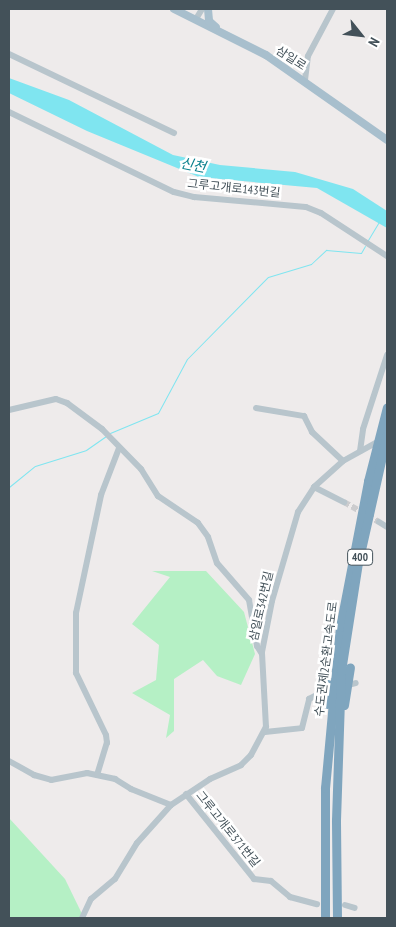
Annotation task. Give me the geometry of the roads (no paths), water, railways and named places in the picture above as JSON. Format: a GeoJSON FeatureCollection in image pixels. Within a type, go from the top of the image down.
{"type":"FeatureCollection","features":[{"type":"Feature","properties":{"kind":"highway","name":"수도권제2순환고속도로"},"geometry":{"type":"LineString","coordinates":[[325,914],[325,788],[336,702],[368,513],[382,444],[382,420],[387,407]]}},
{"type":"Feature","properties":{"kind":"highway","name":"수도권제2순환고속도로"},"geometry":{"type":"LineString","coordinates":[[342,669],[368,481],[387,434]]}},
{"type":"Feature","properties":{"kind":"highway"},"geometry":{"type":"LineString","coordinates":[[347,558],[368,481]]}},
{"type":"Feature","properties":{"kind":"highway"},"geometry":{"type":"LineString","coordinates":[[358,581],[368,513]]}},
{"type":"Feature","properties":{"kind":"highway"},"geometry":{"type":"LineString","coordinates":[[328,684],[336,702]]}},
{"type":"Feature","properties":{"kind":"highway","name":"수도권제2순환고속도로"},"geometry":{"type":"LineString","coordinates":[[336,702],[336,820],[338,894],[341,906],[337,918]]}},
{"type":"Feature","properties":{"kind":"main road","name":"삼일로"},"geometry":{"type":"LineString","coordinates":[[174,9],[223,33],[286,68],[387,140]]}},
{"type":"Feature","properties":{"kind":"main road"},"geometry":{"type":"LineString","coordinates":[[208,9],[209,21],[223,33]]}},
{"type":"Feature","properties":{"kind":"street"},"geometry":{"type":"LineString","coordinates":[[196,19],[202,9]]}},
{"type":"Feature","properties":{"kind":"street"},"geometry":{"type":"LineString","coordinates":[[305,80],[308,56],[333,9]]}},
{"type":"Feature","properties":{"kind":"street"},"geometry":{"type":"LineString","coordinates":[[9,54],[174,133]]}},
{"type":"Feature","properties":{"kind":"street","name":"그루고개로143번길"},"geometry":{"type":"LineString","coordinates":[[9,113],[174,192],[194,197],[306,207],[387,256]]}},
{"type":"Feature","properties":{"kind":"street"},"geometry":{"type":"LineString","coordinates":[[360,450],[363,429],[387,355]]}},
{"type":"Feature","properties":{"kind":"street"},"geometry":{"type":"LineString","coordinates":[[9,410],[56,399],[67,403],[102,429],[112,442],[141,469],[158,496],[198,523],[208,537],[218,563],[249,600],[257,646],[262,654]]}},
{"type":"Feature","properties":{"kind":"street"},"geometry":{"type":"LineString","coordinates":[[256,408],[304,416],[312,432],[343,462]]}},
{"type":"Feature","properties":{"kind":"street","name":"삼일로342번길"},"geometry":{"type":"LineString","coordinates":[[265,732],[262,654],[272,600],[292,530],[302,504],[314,487],[343,462],[360,450],[382,444]]}},
{"type":"Feature","properties":{"kind":"street"},"geometry":{"type":"LineString","coordinates":[[97,775],[107,744],[106,735],[76,673],[76,613],[101,494],[119,448]]}},
{"type":"Feature","properties":{"kind":"street"},"geometry":{"type":"LineString","coordinates":[[314,487],[344,502]]}},
{"type":"Feature","properties":{"kind":"street"},"geometry":{"type":"LineString","coordinates":[[379,522],[387,527]]}},
{"type":"Feature","properties":{"kind":"street"},"geometry":{"type":"LineString","coordinates":[[186,794],[241,765],[265,732],[302,728],[312,695],[356,683]]}},
{"type":"Feature","properties":{"kind":"street"},"geometry":{"type":"LineString","coordinates":[[9,761],[34,776],[51,780],[75,774],[97,775],[115,779],[131,789],[172,804],[137,843],[115,879],[91,899],[82,918]]}},
{"type":"Feature","properties":{"kind":"street","name":"그루고개로371번길"},"geometry":{"type":"LineString","coordinates":[[172,804],[186,794],[254,878],[271,881],[290,897],[317,904]]}},
{"type":"Feature","properties":{"kind":"street"},"geometry":{"type":"LineString","coordinates":[[341,906],[355,908]]}},
{"type":"Feature","properties":{"kind":"water","name":"신천"},"geometry":{"type":"Polygon","coordinates":[[[9,78],[69,100],[173,155],[220,165],[295,172],[353,189],[387,211],[387,228],[317,188],[199,177],[87,131],[9,93],[9,78]]]}},
{"type":"Feature","properties":{"kind":"waterway"},"geometry":{"type":"LineString","coordinates":[[368,240],[379,222]]}},
{"type":"Feature","properties":{"kind":"waterway"},"geometry":{"type":"LineString","coordinates":[[110,433],[158,413],[187,359],[268,277],[311,264],[326,250],[361,253],[365,246]]}},
{"type":"Feature","properties":{"kind":"waterway"},"geometry":{"type":"LineString","coordinates":[[9,487],[35,466],[86,450],[106,436]]}},
{"type":"Feature","properties":{"kind":"tunnel"},"geometry":{"type":"LineString","coordinates":[[344,502],[379,522]]}}]}
